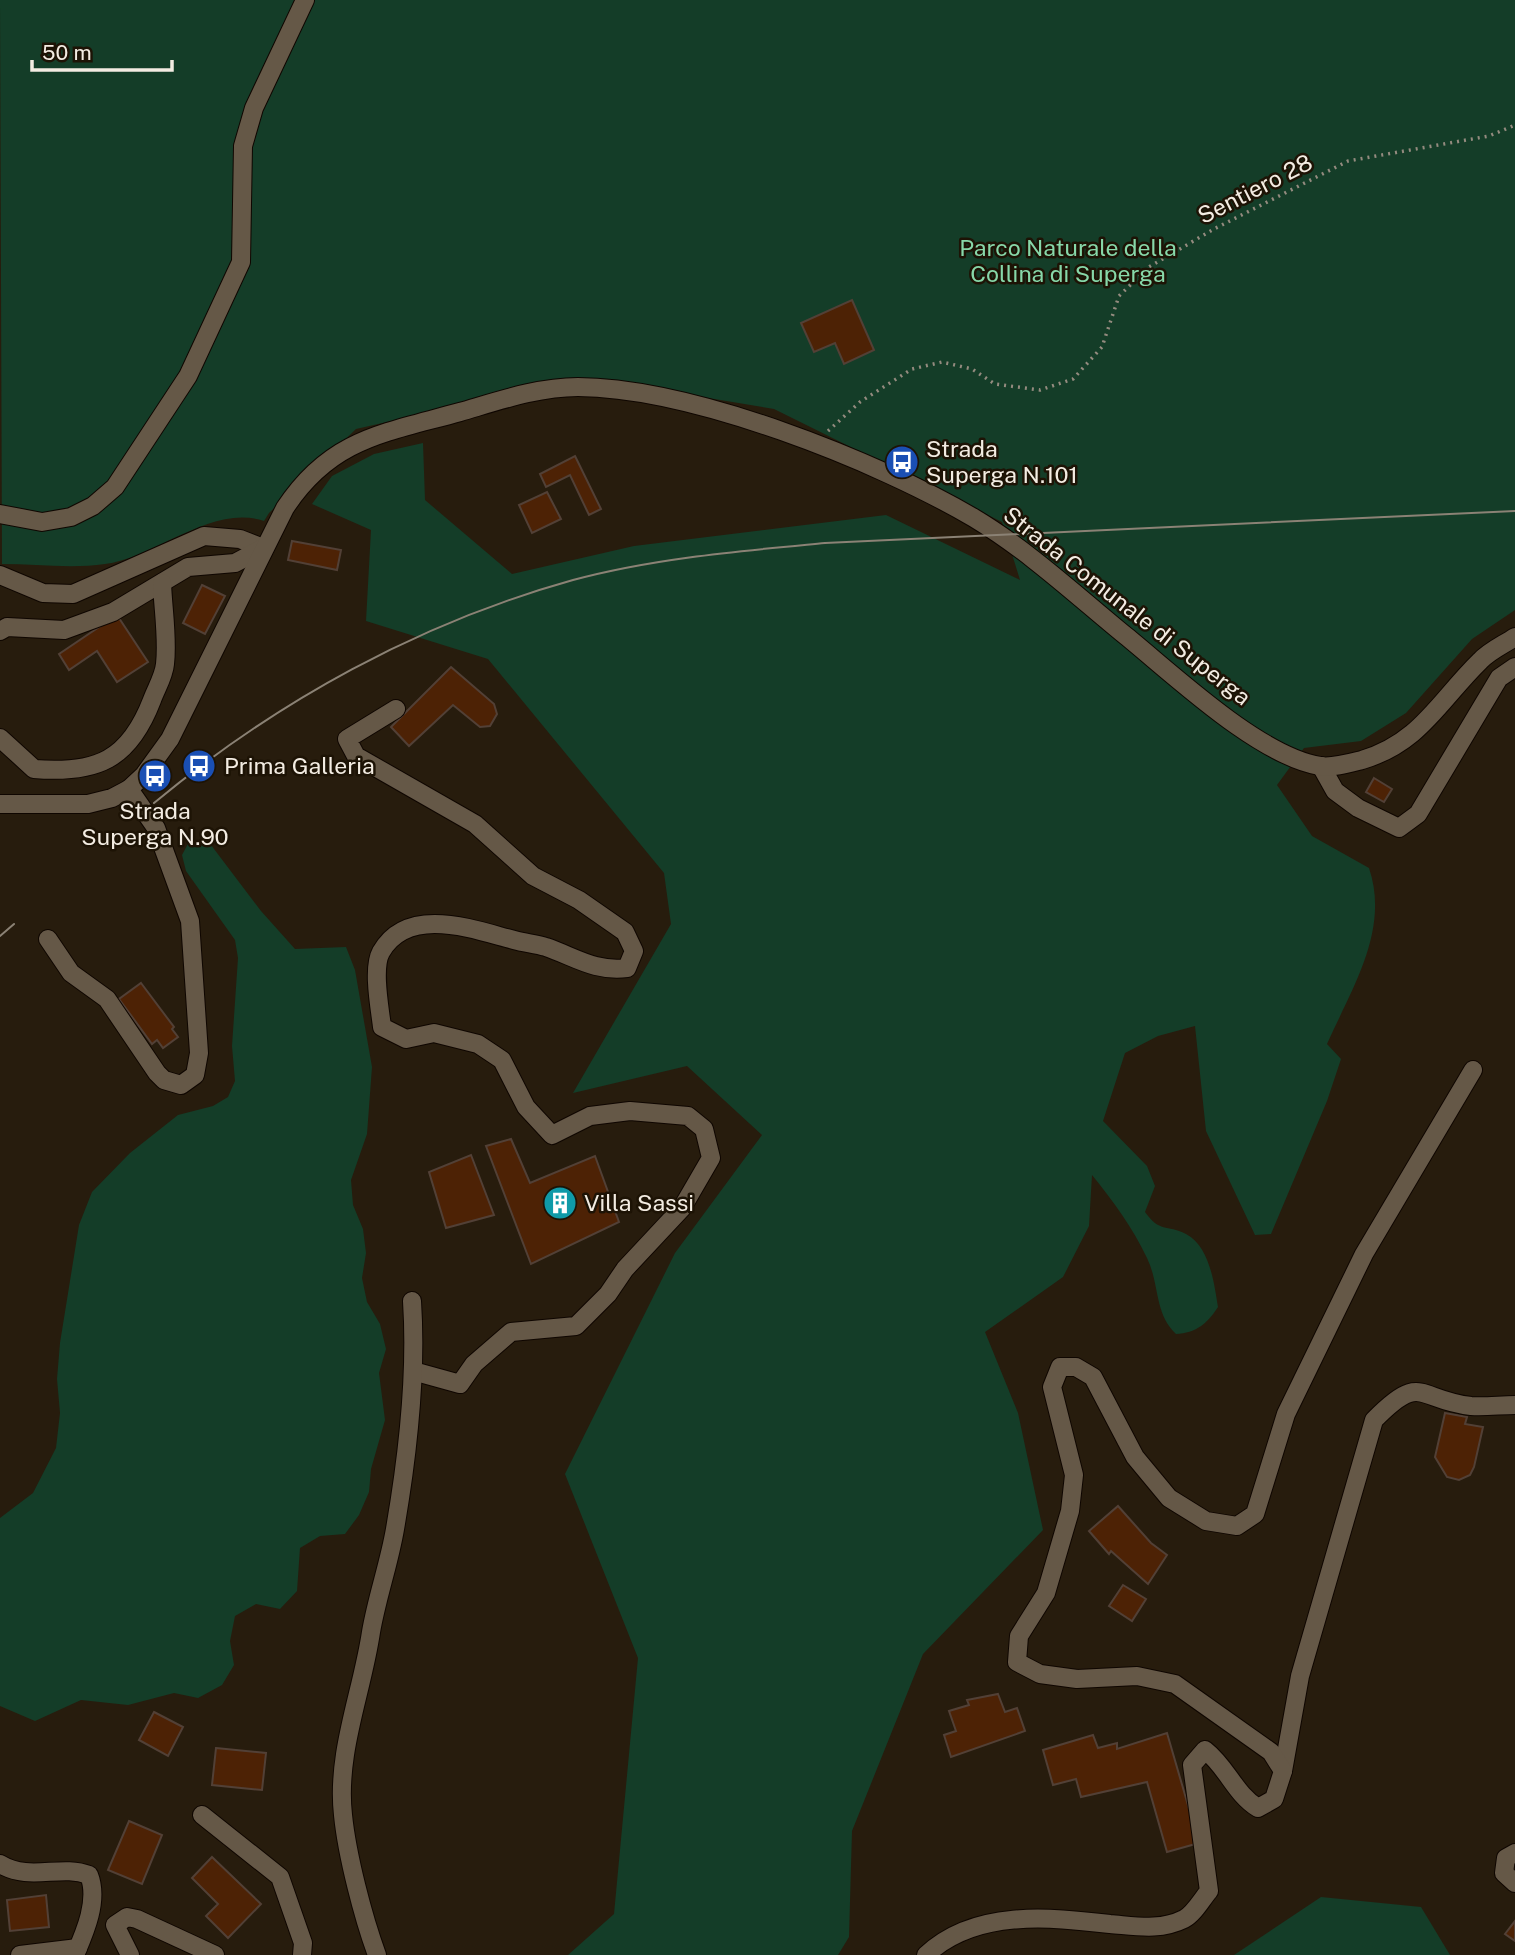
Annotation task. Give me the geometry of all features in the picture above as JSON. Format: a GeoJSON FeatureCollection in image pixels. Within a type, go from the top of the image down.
{"type":"FeatureCollection","features":[{"type":"Feature","properties":{"kind":"street"},"geometry":{"type":"LineString","coordinates":[[0,514],[42,522],[71,517],[93,506],[115,487],[188,376],[241,262],[243,146],[254,108],[305,0]]}},
{"type":"Feature","properties":{"kind":"street","name":"Strada Comunale di Superga"},"geometry":{"type":"LineString","coordinates":[[0,804],[88,804],[112,798],[130,789],[158,759],[170,739],[263,548],[292,496],[334,454],[369,438],[532,393],[577,387],[621,389],[725,413],[823,448],[923,490],[977,520],[1046,570],[1222,714],[1270,746],[1321,766],[1350,763],[1380,755],[1409,739],[1482,658],[1515,637]]}},
{"type":"Feature","properties":{"kind":"street"},"geometry":{"type":"LineString","coordinates":[[0,575],[43,593],[73,594],[204,536],[240,539],[263,548]]}},
{"type":"Feature","properties":{"kind":"street"},"geometry":{"type":"LineString","coordinates":[[0,631],[7,627],[64,630],[113,612],[188,567],[235,563],[263,548]]}},
{"type":"Feature","properties":{"kind":"street"},"geometry":{"type":"LineString","coordinates":[[0,738],[34,769],[75,770],[97,766],[113,759],[143,725],[165,666],[162,583]]}},
{"type":"Feature","properties":{"kind":"street"},"geometry":{"type":"LineString","coordinates":[[1321,766],[1335,791],[1358,808],[1399,828],[1408,824],[1418,814],[1499,678],[1515,667]]}},
{"type":"Feature","properties":{"kind":"street"},"geometry":{"type":"LineString","coordinates":[[396,709],[347,739],[356,756],[475,824],[533,876],[579,900],[625,932],[634,951],[627,968],[608,970],[582,964],[545,947],[477,929],[449,923],[416,927],[395,938],[380,953],[377,984],[382,1027],[406,1039],[434,1033],[478,1044],[502,1060],[526,1107],[552,1135],[590,1116],[630,1111],[688,1116],[704,1129],[711,1158],[682,1208],[625,1269],[608,1294],[576,1326],[511,1332],[474,1364],[460,1384],[413,1371]]}},
{"type":"Feature","properties":{"kind":"street"},"geometry":{"type":"LineString","coordinates":[[48,939],[71,973],[107,999],[164,1080],[181,1085],[195,1075],[199,1053],[190,921],[156,828],[130,789]]}},
{"type":"Feature","properties":{"kind":"street"},"geometry":{"type":"LineString","coordinates":[[1283,1771],[1271,1752],[1175,1684],[1137,1676],[1077,1679],[1040,1674],[1017,1662],[1019,1636],[1046,1593],[1070,1511],[1074,1475],[1052,1387],[1060,1367],[1076,1367],[1093,1377],[1135,1457],[1169,1499],[1206,1521],[1237,1527],[1255,1514],[1286,1414],[1358,1267],[1473,1070]]}},
{"type":"Feature","properties":{"kind":"street"},"geometry":{"type":"LineString","coordinates":[[377,1955],[364,1915],[343,1815],[343,1760],[374,1604],[395,1531],[408,1435],[415,1345],[412,1301]]}},
{"type":"Feature","properties":{"kind":"street"},"geometry":{"type":"LineString","coordinates":[[926,1955],[937,1944],[985,1923],[1032,1917],[1156,1928],[1187,1918],[1209,1891],[1192,1765],[1205,1750],[1220,1761],[1245,1801],[1258,1808],[1274,1799],[1283,1771],[1300,1676],[1374,1420],[1397,1398],[1416,1390],[1470,1406],[1515,1405]]}},
{"type":"Feature","properties":{"kind":"street"},"geometry":{"type":"LineString","coordinates":[[202,1815],[280,1877],[303,1943],[302,1955]]}},
{"type":"Feature","properties":{"kind":"street"},"geometry":{"type":"LineString","coordinates":[[1510,1856],[1504,1873],[1515,1883]]}},
{"type":"Feature","properties":{"kind":"street"},"geometry":{"type":"LineString","coordinates":[[0,1864],[39,1875],[73,1869],[89,1875],[94,1887],[85,1932],[76,1951],[20,1955]]}},
{"type":"Feature","properties":{"kind":"street"},"geometry":{"type":"LineString","coordinates":[[130,1955],[120,1939],[116,1925],[127,1917],[137,1919],[215,1955]]}},
{"type":"Feature","properties":{"kind":"path","name":"Sentiero 28"},"geometry":{"type":"LineString","coordinates":[[823,448],[828,430],[860,402],[912,369],[942,362],[972,369],[995,384],[1040,390],[1073,379],[1102,347],[1119,296],[1149,267],[1214,229],[1348,161],[1489,136],[1515,125]]}},
{"type":"Feature","properties":{"kind":"green space","name":"Parco Naturale della Collina di Superga"},"geometry":{"type":"Polygon","coordinates":[[[0,0],[1515,0],[1515,610],[1472,639],[1406,713],[1361,741],[1304,748],[1277,785],[1312,836],[1369,868],[1375,914],[1372,936],[1357,980],[1327,1044],[1341,1059],[1327,1101],[1271,1234],[1255,1235],[1206,1131],[1195,1026],[1158,1036],[1125,1053],[1103,1121],[1147,1166],[1155,1186],[1145,1212],[1150,1219],[1186,1234],[1206,1256],[1218,1307],[1200,1326],[1189,1332],[1176,1334],[1164,1317],[1151,1268],[1141,1247],[1122,1215],[1092,1175],[1089,1226],[1063,1277],[985,1332],[1018,1413],[1043,1530],[923,1654],[852,1831],[849,1937],[838,1955],[568,1955],[614,1914],[638,1658],[565,1474],[675,1253],[762,1135],[687,1066],[573,1093],[671,924],[664,873],[488,659],[366,621],[371,530],[312,504],[332,476],[374,454],[423,443],[425,500],[512,574],[634,546],[886,515],[1020,580],[1002,522],[774,409],[636,386],[565,382],[356,429],[269,513],[264,521],[245,517],[225,519],[204,525],[124,560],[105,564],[2,564],[0,0]]]}},
{"type":"Feature","properties":{"kind":"green space"},"geometry":{"type":"Polygon","coordinates":[[[190,840],[208,841],[261,911],[295,949],[346,947],[355,970],[372,1067],[367,1134],[351,1180],[353,1205],[363,1229],[366,1253],[362,1278],[367,1302],[380,1324],[386,1349],[379,1373],[385,1420],[371,1469],[369,1492],[359,1515],[345,1534],[320,1536],[300,1548],[297,1591],[280,1609],[256,1604],[235,1616],[230,1641],[234,1665],[222,1685],[198,1698],[174,1693],[128,1705],[81,1700],[35,1721],[0,1706],[0,1518],[33,1493],[56,1448],[60,1413],[57,1379],[60,1343],[79,1225],[92,1192],[130,1153],[178,1115],[213,1106],[228,1097],[235,1081],[232,1046],[238,958],[235,940],[186,871],[182,855],[190,840]]]}},
{"type":"Feature","properties":{"kind":"green space"},"geometry":{"type":"Polygon","coordinates":[[[1321,1897],[1421,1907],[1450,1955],[1234,1955],[1321,1897]]]}},
{"type":"Feature","properties":{"kind":"building"},"geometry":{"type":"Polygon","coordinates":[[[852,300],[874,350],[844,364],[835,343],[814,352],[801,323],[852,300]]]}},
{"type":"Feature","properties":{"kind":"building"},"geometry":{"type":"Polygon","coordinates":[[[575,456],[601,509],[589,515],[570,475],[546,487],[540,474],[575,456]]]}},
{"type":"Feature","properties":{"kind":"building"},"geometry":{"type":"Polygon","coordinates":[[[547,492],[561,519],[532,533],[519,505],[547,492]]]}},
{"type":"Feature","properties":{"kind":"building"},"geometry":{"type":"Polygon","coordinates":[[[292,541],[341,550],[337,570],[288,560],[292,541]]]}},
{"type":"Feature","properties":{"kind":"building"},"geometry":{"type":"Polygon","coordinates":[[[202,585],[225,596],[205,634],[183,623],[202,585]]]}},
{"type":"Feature","properties":{"kind":"building"},"geometry":{"type":"Polygon","coordinates":[[[117,615],[148,662],[117,682],[97,651],[69,670],[59,654],[117,615]]]}},
{"type":"Feature","properties":{"kind":"building"},"geometry":{"type":"Polygon","coordinates":[[[451,667],[494,704],[497,714],[490,726],[480,727],[453,705],[409,746],[391,727],[451,667]]]}},
{"type":"Feature","properties":{"kind":"building"},"geometry":{"type":"Polygon","coordinates":[[[1374,778],[1392,789],[1384,802],[1366,792],[1374,778]]]}},
{"type":"Feature","properties":{"kind":"building"},"geometry":{"type":"Polygon","coordinates":[[[141,983],[174,1027],[172,1029],[178,1037],[163,1048],[157,1040],[152,1044],[119,999],[141,983]]]}},
{"type":"Feature","properties":{"kind":"building","name":"Villa Sassi"},"geometry":{"type":"Polygon","coordinates":[[[511,1139],[530,1183],[595,1156],[619,1222],[531,1264],[486,1146],[511,1139]]]}},
{"type":"Feature","properties":{"kind":"building"},"geometry":{"type":"Polygon","coordinates":[[[471,1155],[494,1215],[446,1228],[429,1172],[471,1155]]]}},
{"type":"Feature","properties":{"kind":"building"},"geometry":{"type":"Polygon","coordinates":[[[1445,1413],[1467,1417],[1465,1424],[1483,1427],[1474,1467],[1470,1475],[1459,1480],[1447,1477],[1435,1457],[1445,1413]]]}},
{"type":"Feature","properties":{"kind":"building"},"geometry":{"type":"Polygon","coordinates":[[[1118,1506],[1151,1543],[1167,1555],[1148,1584],[1111,1551],[1109,1554],[1089,1531],[1118,1506]]]}},
{"type":"Feature","properties":{"kind":"building"},"geometry":{"type":"Polygon","coordinates":[[[1123,1585],[1146,1599],[1132,1621],[1109,1606],[1123,1585]]]}},
{"type":"Feature","properties":{"kind":"building"},"geometry":{"type":"Polygon","coordinates":[[[998,1694],[1005,1712],[1017,1708],[1025,1731],[951,1757],[944,1735],[956,1731],[949,1711],[969,1705],[967,1700],[998,1694]]]}},
{"type":"Feature","properties":{"kind":"building"},"geometry":{"type":"Polygon","coordinates":[[[154,1712],[183,1727],[168,1756],[139,1740],[154,1712]]]}},
{"type":"Feature","properties":{"kind":"building"},"geometry":{"type":"Polygon","coordinates":[[[1167,1733],[1199,1843],[1167,1852],[1147,1782],[1081,1797],[1076,1779],[1053,1785],[1043,1750],[1093,1735],[1098,1748],[1117,1743],[1117,1749],[1167,1733]]]}},
{"type":"Feature","properties":{"kind":"building"},"geometry":{"type":"Polygon","coordinates":[[[216,1748],[266,1753],[262,1790],[212,1785],[216,1748]]]}},
{"type":"Feature","properties":{"kind":"building"},"geometry":{"type":"Polygon","coordinates":[[[129,1821],[162,1835],[142,1884],[108,1870],[129,1821]]]}},
{"type":"Feature","properties":{"kind":"building"},"geometry":{"type":"Polygon","coordinates":[[[212,1857],[261,1904],[228,1938],[206,1916],[218,1904],[192,1878],[212,1857]]]}},
{"type":"Feature","properties":{"kind":"building"},"geometry":{"type":"Polygon","coordinates":[[[46,1895],[49,1927],[10,1931],[7,1900],[46,1895]]]}},
{"type":"Feature","properties":{"kind":"building"},"geometry":{"type":"Polygon","coordinates":[[[1515,1921],[1515,1941],[1505,1934],[1515,1921]]]}},
{"type":"Feature","properties":{"kind":"tram line"},"geometry":{"type":"LineString","coordinates":[[154,803],[250,731],[352,669],[460,619],[516,598],[604,572],[698,556],[825,543],[1515,511]]}},
{"type":"Feature","properties":{"kind":"tram line"},"geometry":{"type":"LineString","coordinates":[[0,936],[14,924]]}},
{"type":"Feature","properties":{"kind":"place","name":"Strada Superga N.101"},"geometry":{"type":"Point","coordinates":[902,462]}},
{"type":"Feature","properties":{"kind":"place","name":"Prima Galleria"},"geometry":{"type":"Point","coordinates":[199,766]}},
{"type":"Feature","properties":{"kind":"place","name":"Strada Superga N.90"},"geometry":{"type":"Point","coordinates":[155,776]}},
{"type":"Feature","properties":{"kind":"place","name":"Villa Sassi"},"geometry":{"type":"Point","coordinates":[560,1203]}}]}
